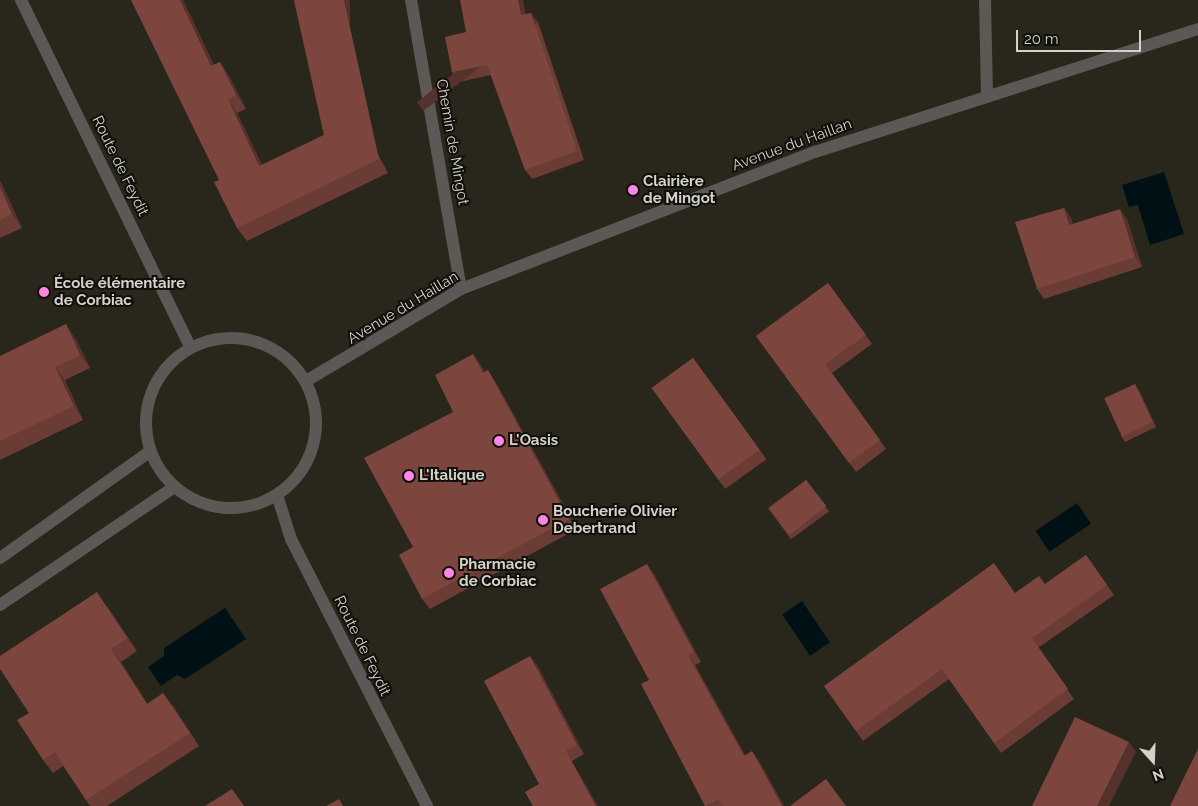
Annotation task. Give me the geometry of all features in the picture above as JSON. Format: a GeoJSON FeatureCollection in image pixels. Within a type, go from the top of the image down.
{"type":"FeatureCollection","features":[{"type":"Feature","properties":{"kind":"street","name":"Route de Feydit"},"geometry":{"type":"LineString","coordinates":[[21,0],[190,347]]}},
{"type":"Feature","properties":{"kind":"street","name":"Chemin de Mingot"},"geometry":{"type":"LineString","coordinates":[[410,0],[461,289]]}},
{"type":"Feature","properties":{"kind":"street"},"geometry":{"type":"LineString","coordinates":[[985,0],[987,94]]}},
{"type":"Feature","properties":{"kind":"street","name":"Avenue du Haillan"},"geometry":{"type":"LineString","coordinates":[[306,381],[461,289],[815,152],[987,94],[1198,29]]}},
{"type":"Feature","properties":{"kind":"street"},"geometry":{"type":"LineString","coordinates":[[222,338],[255,341],[284,356],[306,381],[314,401],[314,444],[301,473],[277,495],[243,508],[215,506],[174,487],[150,452],[145,422],[150,393],[166,366],[190,347],[222,338]]}},
{"type":"Feature","properties":{"kind":"street"},"geometry":{"type":"LineString","coordinates":[[0,558],[150,452]]}},
{"type":"Feature","properties":{"kind":"street"},"geometry":{"type":"LineString","coordinates":[[0,605],[174,487]]}},
{"type":"Feature","properties":{"kind":"street","name":"Route de Feydit"},"geometry":{"type":"LineString","coordinates":[[277,495],[291,539],[427,806]]}},
{"type":"Feature","properties":{"kind":"shaded area"},"geometry":{"type":"Polygon","coordinates":[[[1164,172],[1184,234],[1150,245],[1138,205],[1129,207],[1122,185],[1164,172]]]}},
{"type":"Feature","properties":{"kind":"shaded area"},"geometry":{"type":"Polygon","coordinates":[[[1077,503],[1091,524],[1050,552],[1036,531],[1077,503]]]}},
{"type":"Feature","properties":{"kind":"shaded area"},"geometry":{"type":"Polygon","coordinates":[[[802,601],[830,642],[810,656],[782,614],[802,601]]]}},
{"type":"Feature","properties":{"kind":"shaded area"},"geometry":{"type":"Polygon","coordinates":[[[225,608],[246,639],[185,679],[177,675],[161,686],[148,667],[164,656],[164,648],[225,608]]]}},
{"type":"Feature","properties":{"kind":"building"},"geometry":{"type":"Polygon","coordinates":[[[131,0],[180,0],[211,66],[220,62],[236,95],[228,99],[259,166],[324,135],[294,0],[344,0],[379,159],[237,228],[214,182],[219,180],[131,0]]]}},
{"type":"Feature","properties":{"kind":"building"},"geometry":{"type":"Polygon","coordinates":[[[460,0],[518,0],[521,15],[531,13],[577,151],[525,170],[487,65],[452,72],[445,37],[466,32],[460,0]]]}},
{"type":"Feature","properties":{"kind":"building"},"geometry":{"type":"Polygon","coordinates":[[[0,187],[12,214],[0,220],[0,187]]]}},
{"type":"Feature","properties":{"kind":"building"},"geometry":{"type":"Polygon","coordinates":[[[1064,208],[1069,225],[1120,209],[1135,257],[1037,289],[1015,222],[1064,208]]]}},
{"type":"Feature","properties":{"kind":"building"},"geometry":{"type":"Polygon","coordinates":[[[828,283],[866,335],[825,364],[880,440],[849,463],[756,336],[828,283]]]}},
{"type":"Feature","properties":{"kind":"building"},"geometry":{"type":"Polygon","coordinates":[[[66,324],[80,355],[55,367],[74,406],[0,441],[0,356],[66,324]]]}},
{"type":"Feature","properties":{"kind":"building"},"geometry":{"type":"Polygon","coordinates":[[[473,354],[483,373],[488,370],[569,519],[422,599],[399,555],[413,547],[364,458],[453,412],[435,375],[473,354]]]}},
{"type":"Feature","properties":{"kind":"building"},"geometry":{"type":"Polygon","coordinates":[[[693,358],[759,449],[718,479],[652,388],[693,358]]]}},
{"type":"Feature","properties":{"kind":"building"},"geometry":{"type":"Polygon","coordinates":[[[1135,384],[1153,422],[1122,436],[1104,398],[1135,384]]]}},
{"type":"Feature","properties":{"kind":"building"},"geometry":{"type":"Polygon","coordinates":[[[806,480],[826,506],[789,535],[769,509],[806,480]]]}},
{"type":"Feature","properties":{"kind":"building"},"geometry":{"type":"Polygon","coordinates":[[[1086,555],[1107,585],[1032,638],[1068,689],[994,743],[942,669],[856,731],[824,686],[994,563],[1015,593],[1039,576],[1045,584],[1086,555]]]}},
{"type":"Feature","properties":{"kind":"building"},"geometry":{"type":"Polygon","coordinates":[[[647,564],[694,652],[688,655],[744,756],[752,751],[782,806],[724,806],[718,799],[705,806],[641,684],[649,680],[600,589],[647,564]]]}},
{"type":"Feature","properties":{"kind":"building"},"geometry":{"type":"Polygon","coordinates":[[[97,592],[127,638],[111,649],[147,704],[163,693],[190,733],[86,800],[55,752],[43,760],[17,720],[29,713],[0,669],[0,656],[97,592]]]}},
{"type":"Feature","properties":{"kind":"building"},"geometry":{"type":"Polygon","coordinates":[[[530,656],[577,745],[566,751],[596,806],[533,806],[525,792],[539,784],[484,681],[530,656]]]}},
{"type":"Feature","properties":{"kind":"building"},"geometry":{"type":"Polygon","coordinates":[[[1075,717],[1129,742],[1097,806],[1032,806],[1075,717]]]}},
{"type":"Feature","properties":{"kind":"building"},"geometry":{"type":"Polygon","coordinates":[[[1198,749],[1198,806],[1170,806],[1198,749]]]}},
{"type":"Feature","properties":{"kind":"building"},"geometry":{"type":"Polygon","coordinates":[[[826,779],[846,806],[790,806],[826,779]]]}},
{"type":"Feature","properties":{"kind":"building"},"geometry":{"type":"Polygon","coordinates":[[[232,789],[244,806],[205,806],[232,789]]]}},
{"type":"Feature","properties":{"kind":"building"},"geometry":{"type":"Polygon","coordinates":[[[339,799],[343,806],[326,806],[339,799]]]}},
{"type":"Feature","properties":{"kind":"place","name":"Clairière de Mingot"},"geometry":{"type":"Point","coordinates":[633,190]}},
{"type":"Feature","properties":{"kind":"place","name":"École élémentaire de Corbiac"},"geometry":{"type":"Point","coordinates":[44,292]}},
{"type":"Feature","properties":{"kind":"place","name":"L'Oasis"},"geometry":{"type":"Point","coordinates":[499,441]}},
{"type":"Feature","properties":{"kind":"place","name":"L'Italique"},"geometry":{"type":"Point","coordinates":[409,476]}},
{"type":"Feature","properties":{"kind":"place","name":"Boucherie Olivier Debertrand"},"geometry":{"type":"Point","coordinates":[543,520]}},
{"type":"Feature","properties":{"kind":"place","name":"Pharmacie de Corbiac"},"geometry":{"type":"Point","coordinates":[449,573]}}]}
